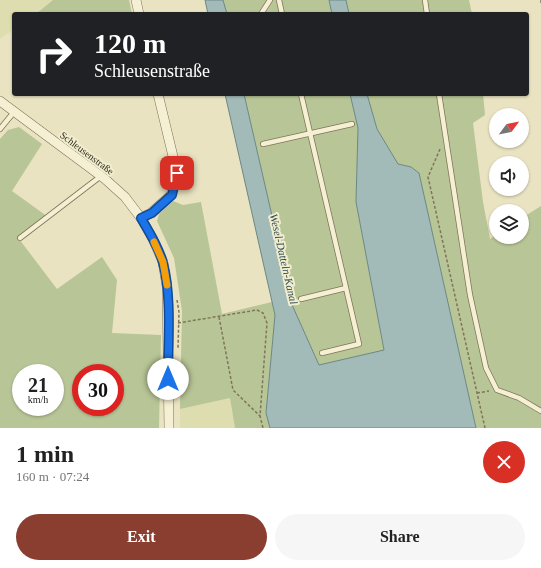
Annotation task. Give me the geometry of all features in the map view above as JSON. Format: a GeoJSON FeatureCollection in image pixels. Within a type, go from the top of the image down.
{"type":"FeatureCollection","features":[{"type":"Feature","properties":{"kind":"street"},"geometry":{"type":"LineString","coordinates":[[136,0],[139,12]]}},
{"type":"Feature","properties":{"kind":"street"},"geometry":{"type":"LineString","coordinates":[[141,218],[152,213],[172,195],[177,173],[158,96]]}},
{"type":"Feature","properties":{"kind":"street","name":"Schleusenstraße"},"geometry":{"type":"LineString","coordinates":[[0,101],[101,176],[124,197],[141,218],[153,239],[163,262],[167,287],[169,428]]}},
{"type":"Feature","properties":{"kind":"lane"},"geometry":{"type":"LineString","coordinates":[[262,12],[270,0]]}},
{"type":"Feature","properties":{"kind":"lane"},"geometry":{"type":"LineString","coordinates":[[279,0],[282,12]]}},
{"type":"Feature","properties":{"kind":"lane"},"geometry":{"type":"LineString","coordinates":[[425,0],[427,12]]}},
{"type":"Feature","properties":{"kind":"lane"},"geometry":{"type":"LineString","coordinates":[[301,96],[359,344],[322,353]]}},
{"type":"Feature","properties":{"kind":"lane"},"geometry":{"type":"LineString","coordinates":[[439,96],[470,295],[486,368],[497,390],[519,398],[541,411]]}},
{"type":"Feature","properties":{"kind":"lane"},"geometry":{"type":"LineString","coordinates":[[0,129],[14,112]]}},
{"type":"Feature","properties":{"kind":"lane"},"geometry":{"type":"LineString","coordinates":[[263,144],[352,124]]}},
{"type":"Feature","properties":{"kind":"lane"},"geometry":{"type":"LineString","coordinates":[[20,238],[101,176]]}},
{"type":"Feature","properties":{"kind":"lane"},"geometry":{"type":"LineString","coordinates":[[301,299],[346,288]]}},
{"type":"Feature","properties":{"kind":"path"},"geometry":{"type":"LineString","coordinates":[[540,0],[541,4]]}},
{"type":"Feature","properties":{"kind":"path"},"geometry":{"type":"LineString","coordinates":[[440,149],[428,177],[485,428]]}},
{"type":"Feature","properties":{"kind":"path"},"geometry":{"type":"LineString","coordinates":[[168,324],[258,310],[263,313],[267,323],[260,416],[263,428]]}},
{"type":"Feature","properties":{"kind":"path"},"geometry":{"type":"LineString","coordinates":[[219,316],[233,390],[260,416]]}},
{"type":"Feature","properties":{"kind":"path"},"geometry":{"type":"LineString","coordinates":[[477,393],[497,390]]}},
{"type":"Feature","properties":{"kind":"green space"},"geometry":{"type":"Polygon","coordinates":[[[0,0],[53,0],[38,12],[12,12],[12,30],[0,39],[0,0]]]}},
{"type":"Feature","properties":{"kind":"green space"},"geometry":{"type":"Polygon","coordinates":[[[53,0],[129,0],[132,12],[38,12],[53,0]]]}},
{"type":"Feature","properties":{"kind":"green space"},"geometry":{"type":"Polygon","coordinates":[[[223,0],[329,0],[332,12],[226,12],[223,0]]]}},
{"type":"Feature","properties":{"kind":"green space"},"geometry":{"type":"Polygon","coordinates":[[[346,0],[469,0],[472,12],[349,12],[346,0]]]}},
{"type":"Feature","properties":{"kind":"green space"},"geometry":{"type":"Polygon","coordinates":[[[244,96],[350,96],[358,128],[356,202],[384,351],[319,365],[293,307],[244,96]]]}},
{"type":"Feature","properties":{"kind":"green space"},"geometry":{"type":"Polygon","coordinates":[[[368,96],[483,96],[485,115],[473,123],[483,202],[489,234],[489,244],[529,244],[529,214],[541,206],[541,428],[476,428],[419,173],[411,167],[398,164],[377,129],[368,96]]]}},
{"type":"Feature","properties":{"kind":"green space"},"geometry":{"type":"Polygon","coordinates":[[[19,127],[42,144],[12,191],[48,217],[19,239],[57,289],[102,257],[117,280],[112,333],[161,335],[159,428],[0,428],[0,139],[8,130],[19,127]]]}},
{"type":"Feature","properties":{"kind":"green space"},"geometry":{"type":"Polygon","coordinates":[[[173,201],[183,205],[201,202],[222,314],[272,302],[275,315],[266,413],[270,428],[235,428],[230,398],[180,409],[182,311],[174,258],[157,221],[159,214],[173,201]]]}},
{"type":"Feature","properties":{"kind":"green space"},"geometry":{"type":"Polygon","coordinates":[[[230,398],[235,428],[180,428],[180,409],[230,398]]]}},
{"type":"Feature","properties":{"kind":"water"},"geometry":{"type":"Polygon","coordinates":[[[205,0],[223,0],[226,12],[208,12],[205,0]]]}},
{"type":"Feature","properties":{"kind":"water"},"geometry":{"type":"Polygon","coordinates":[[[329,0],[346,0],[349,12],[332,12],[329,0]]]}},
{"type":"Feature","properties":{"kind":"water"},"geometry":{"type":"Polygon","coordinates":[[[225,96],[244,96],[293,307],[319,365],[384,350],[356,202],[358,128],[350,96],[368,96],[377,129],[398,164],[411,167],[419,173],[476,428],[270,428],[266,413],[275,315],[225,96]]]}},
{"type":"Feature","properties":{"kind":"slow traffic"},"geometry":{"type":"LineString","coordinates":[[154,242],[163,262],[167,285]]}},
{"type":"Feature","properties":{"kind":"route"},"geometry":{"type":"LineString","coordinates":[[168,379],[167,287],[163,262],[153,239],[141,218],[152,213],[172,195],[177,173]]}},
{"type":"Feature","properties":{"kind":"water label","name":"Wesel-Datteln-Kanal"},"geometry":{"type":"Point","coordinates":[284,259]}}]}
